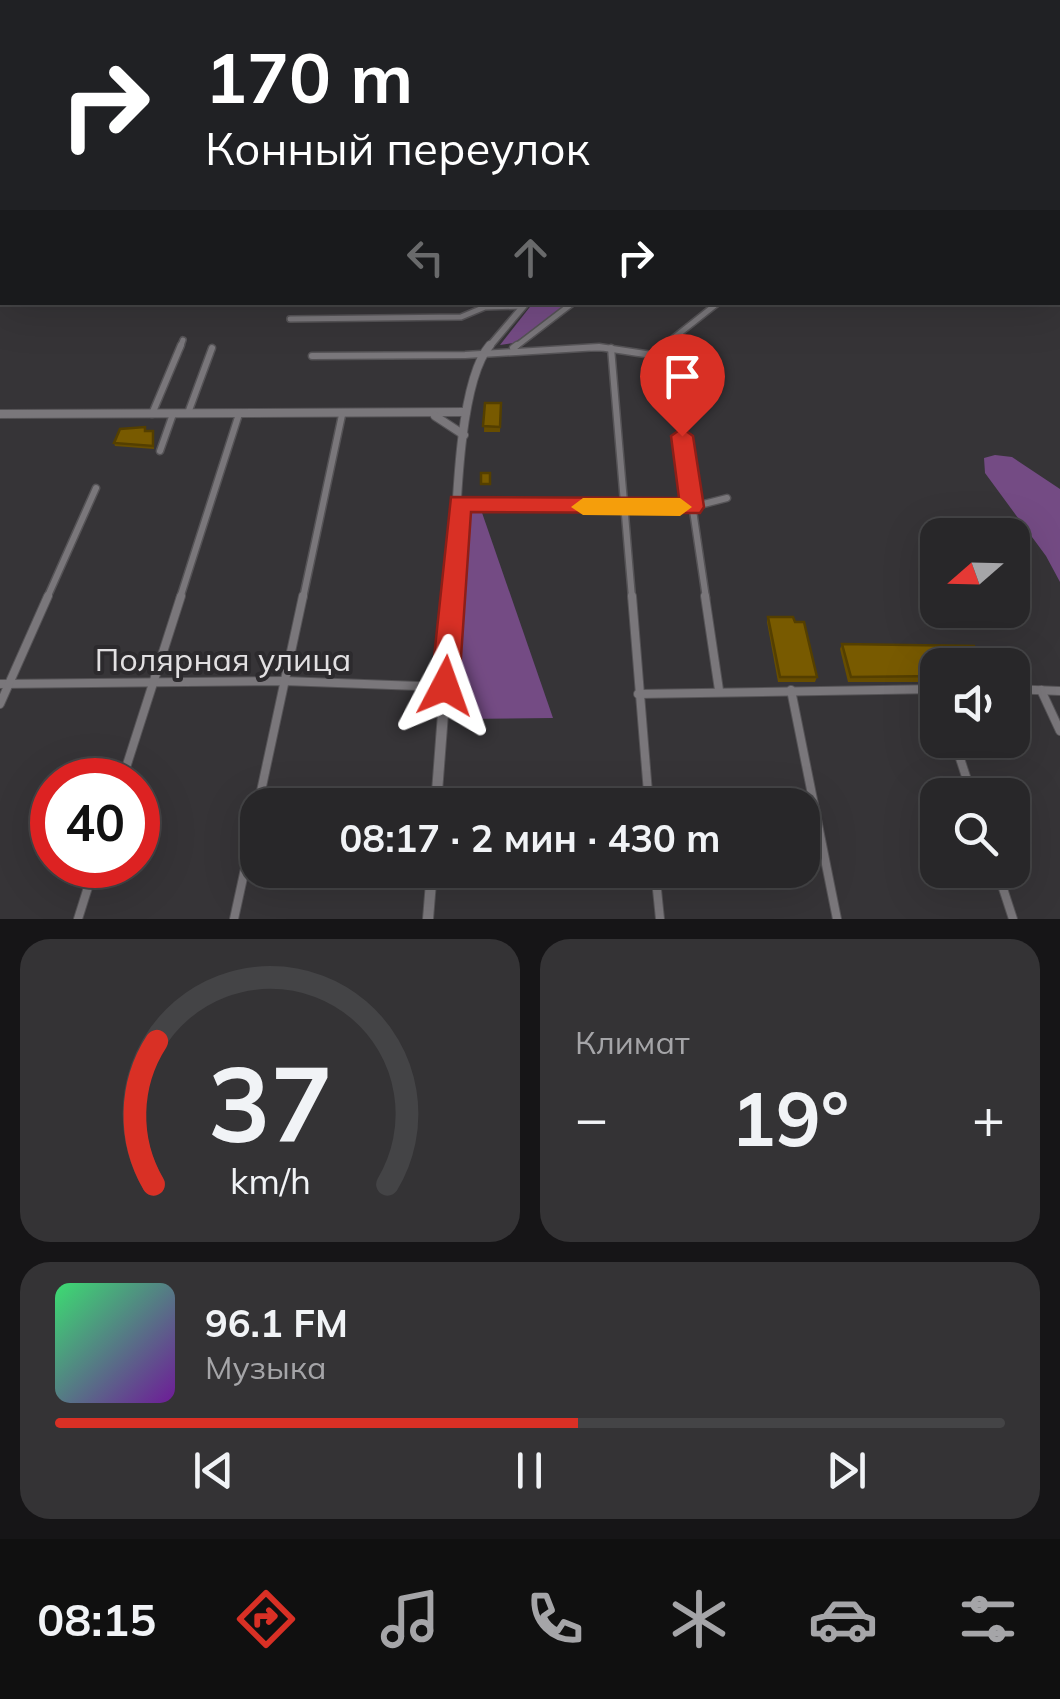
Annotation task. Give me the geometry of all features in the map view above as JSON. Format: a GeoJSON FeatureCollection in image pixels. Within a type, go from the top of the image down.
{"type":"FeatureCollection","features":[{"type":"Feature","properties":{"kind":"street"},"geometry":{"type":"LineString","coordinates":[[290,319],[461,317],[485,307],[512,305]]}},
{"type":"Feature","properties":{"kind":"street"},"geometry":{"type":"LineString","coordinates":[[437,788],[466,412],[474,370],[482,354],[524,305]]}},
{"type":"Feature","properties":{"kind":"street"},"geometry":{"type":"LineString","coordinates":[[512,349],[570,305]]}},
{"type":"Feature","properties":{"kind":"street"},"geometry":{"type":"LineString","coordinates":[[312,356],[611,348],[647,354],[658,351],[715,305]]}},
{"type":"Feature","properties":{"kind":"street"},"geometry":{"type":"LineString","coordinates":[[152,414],[183,340]]}},
{"type":"Feature","properties":{"kind":"street"},"geometry":{"type":"LineString","coordinates":[[187,414],[212,348]]}},
{"type":"Feature","properties":{"kind":"street"},"geometry":{"type":"LineString","coordinates":[[611,348],[647,788]]}},
{"type":"Feature","properties":{"kind":"street"},"geometry":{"type":"LineString","coordinates":[[0,414],[466,412]]}},
{"type":"Feature","properties":{"kind":"street"},"geometry":{"type":"LineString","coordinates":[[160,451],[173,414]]}},
{"type":"Feature","properties":{"kind":"street"},"geometry":{"type":"LineString","coordinates":[[129,758],[239,414]]}},
{"type":"Feature","properties":{"kind":"street"},"geometry":{"type":"LineString","coordinates":[[424,414],[444,420],[464,436]]}},
{"type":"Feature","properties":{"kind":"street"},"geometry":{"type":"LineString","coordinates":[[262,788],[342,415]]}},
{"type":"Feature","properties":{"kind":"street"},"geometry":{"type":"LineString","coordinates":[[682,436],[718,690]]}},
{"type":"Feature","properties":{"kind":"street"},"geometry":{"type":"LineString","coordinates":[[0,704],[4,684],[96,488]]}},
{"type":"Feature","properties":{"kind":"street"},"geometry":{"type":"LineString","coordinates":[[459,503],[692,507],[727,498]]}},
{"type":"Feature","properties":{"kind":"street","name":"Полярная улица"},"geometry":{"type":"LineString","coordinates":[[4,684],[284,681],[445,686]]}},
{"type":"Feature","properties":{"kind":"street"},"geometry":{"type":"LineString","coordinates":[[1030,688],[1060,691]]}},
{"type":"Feature","properties":{"kind":"street"},"geometry":{"type":"LineString","coordinates":[[1040,688],[1060,731]]}},
{"type":"Feature","properties":{"kind":"street"},"geometry":{"type":"LineString","coordinates":[[791,689],[837,919]]}},
{"type":"Feature","properties":{"kind":"street"},"geometry":{"type":"LineString","coordinates":[[638,694],[920,689]]}},
{"type":"Feature","properties":{"kind":"street"},"geometry":{"type":"LineString","coordinates":[[78,919],[88,888]]}},
{"type":"Feature","properties":{"kind":"street"},"geometry":{"type":"LineString","coordinates":[[234,919],[241,888]]}},
{"type":"Feature","properties":{"kind":"street"},"geometry":{"type":"LineString","coordinates":[[428,919],[431,888]]}},
{"type":"Feature","properties":{"kind":"street"},"geometry":{"type":"LineString","coordinates":[[657,888],[660,919]]}},
{"type":"Feature","properties":{"kind":"street"},"geometry":{"type":"LineString","coordinates":[[1003,888],[1013,919]]}},
{"type":"Feature","properties":{"kind":"shaded area"},"geometry":{"type":"Polygon","coordinates":[[[531,305],[567,305],[514,343],[500,345],[531,305]]]}},
{"type":"Feature","properties":{"kind":"shaded area"},"geometry":{"type":"Polygon","coordinates":[[[1012,457],[1060,489],[1060,582],[1030,534],[1030,518],[1018,518],[985,473],[984,458],[1012,457]]]}},
{"type":"Feature","properties":{"kind":"shaded area"},"geometry":{"type":"Polygon","coordinates":[[[467,503],[479,504],[553,718],[456,719],[467,503]]]}},
{"type":"Feature","properties":{"kind":"building"},"geometry":{"type":"Polygon","coordinates":[[[485,403],[501,403],[500,427],[483,426],[485,403]]]}},
{"type":"Feature","properties":{"kind":"building"},"geometry":{"type":"Polygon","coordinates":[[[145,427],[145,431],[153,431],[153,446],[114,443],[120,429],[145,427]]]}},
{"type":"Feature","properties":{"kind":"building"},"geometry":{"type":"Polygon","coordinates":[[[481,473],[490,473],[490,484],[481,484],[481,473]]]}},
{"type":"Feature","properties":{"kind":"building"},"geometry":{"type":"Polygon","coordinates":[[[768,617],[793,617],[795,622],[804,622],[817,677],[780,677],[768,617]]]}},
{"type":"Feature","properties":{"kind":"building"},"geometry":{"type":"Polygon","coordinates":[[[842,644],[975,648],[920,648],[920,676],[851,677],[842,644]]]}},
{"type":"Feature","properties":{"kind":"slow traffic"},"geometry":{"type":"LineString","coordinates":[[583,507],[680,507]]}},
{"type":"Feature","properties":{"kind":"route"},"geometry":{"type":"LineString","coordinates":[[445,686],[459,503],[692,507],[682,436]]}}]}
